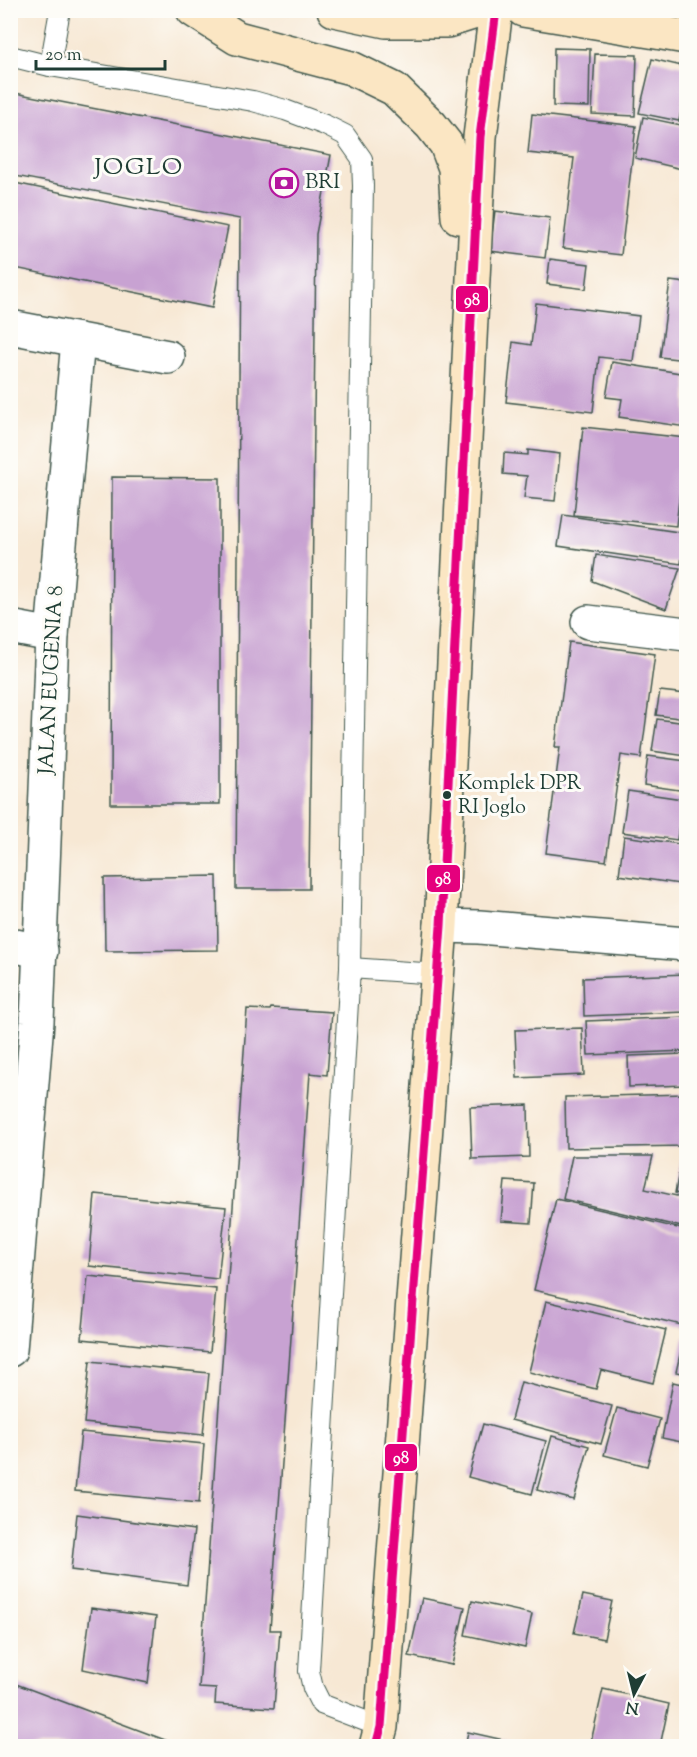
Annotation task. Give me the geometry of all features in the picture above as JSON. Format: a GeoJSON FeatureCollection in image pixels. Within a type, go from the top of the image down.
{"type":"FeatureCollection","features":[{"type":"Feature","properties":{"kind":"main road"},"geometry":{"type":"LineString","coordinates":[[193,10],[237,39],[351,68],[394,89],[431,125],[446,144],[455,168],[459,234],[472,283]]}},
{"type":"Feature","properties":{"kind":"main road"},"geometry":{"type":"LineString","coordinates":[[334,10],[386,21],[447,21],[482,10]]}},
{"type":"Feature","properties":{"kind":"main road"},"geometry":{"type":"LineString","coordinates":[[378,1737],[438,974],[480,137],[496,10]]}},
{"type":"Feature","properties":{"kind":"main road"},"geometry":{"type":"LineString","coordinates":[[524,10],[687,37]]}},
{"type":"Feature","properties":{"kind":"street"},"geometry":{"type":"LineString","coordinates":[[10,327],[168,357]]}},
{"type":"Feature","properties":{"kind":"street","name":"JALAN EUGENIA 8"},"geometry":{"type":"LineString","coordinates":[[11,1342],[26,948],[78,340]]}},
{"type":"Feature","properties":{"kind":"street"},"geometry":{"type":"LineString","coordinates":[[588,622],[687,634]]}},
{"type":"Feature","properties":{"kind":"street"},"geometry":{"type":"LineString","coordinates":[[10,627],[52,635]]}},
{"type":"Feature","properties":{"kind":"street"},"geometry":{"type":"LineString","coordinates":[[441,926],[687,944]]}},
{"type":"Feature","properties":{"kind":"lane"},"geometry":{"type":"LineString","coordinates":[[50,66],[60,10]]}},
{"type":"Feature","properties":{"kind":"lane"},"geometry":{"type":"LineString","coordinates":[[10,56],[50,66],[253,101],[285,110],[345,135],[362,159],[350,968],[309,1671],[313,1688],[321,1704],[378,1737]]}},
{"type":"Feature","properties":{"kind":"lane"},"geometry":{"type":"LineString","coordinates":[[350,968],[438,974]]}},
{"type":"Feature","properties":{"kind":"building"},"geometry":{"type":"Polygon","coordinates":[[[554,48],[590,49],[589,107],[553,106],[554,48]]]}},
{"type":"Feature","properties":{"kind":"building"},"geometry":{"type":"Polygon","coordinates":[[[595,54],[637,55],[635,116],[592,114],[595,54]]]}},
{"type":"Feature","properties":{"kind":"building"},"geometry":{"type":"Polygon","coordinates":[[[652,59],[686,67],[686,85],[679,121],[639,113],[652,59]]]}},
{"type":"Feature","properties":{"kind":"building"},"geometry":{"type":"Polygon","coordinates":[[[10,92],[331,155],[316,234],[309,889],[236,889],[240,219],[10,175],[10,92]]]}},
{"type":"Feature","properties":{"kind":"building"},"geometry":{"type":"Polygon","coordinates":[[[532,114],[636,126],[621,255],[563,248],[574,158],[528,153],[532,114]]]}},
{"type":"Feature","properties":{"kind":"building"},"geometry":{"type":"Polygon","coordinates":[[[643,117],[686,126],[686,170],[635,158],[643,117]]]}},
{"type":"Feature","properties":{"kind":"building"},"geometry":{"type":"Polygon","coordinates":[[[10,182],[228,227],[212,308],[10,267],[10,182]]]}},
{"type":"Feature","properties":{"kind":"building"},"geometry":{"type":"Polygon","coordinates":[[[495,211],[550,218],[545,258],[490,251],[495,211]]]}},
{"type":"Feature","properties":{"kind":"building"},"geometry":{"type":"Polygon","coordinates":[[[550,259],[589,264],[586,289],[547,284],[550,259]]]}},
{"type":"Feature","properties":{"kind":"building"},"geometry":{"type":"Polygon","coordinates":[[[670,281],[686,283],[686,360],[660,357],[670,281]]]}},
{"type":"Feature","properties":{"kind":"building"},"geometry":{"type":"Polygon","coordinates":[[[536,303],[639,316],[633,361],[599,357],[593,412],[506,402],[513,342],[531,345],[536,303]]]}},
{"type":"Feature","properties":{"kind":"building"},"geometry":{"type":"Polygon","coordinates":[[[612,362],[686,374],[686,427],[619,417],[622,399],[606,397],[612,362]]]}},
{"type":"Feature","properties":{"kind":"building"},"geometry":{"type":"Polygon","coordinates":[[[583,427],[686,438],[676,526],[574,515],[583,427]]]}},
{"type":"Feature","properties":{"kind":"building"},"geometry":{"type":"Polygon","coordinates":[[[528,450],[560,454],[555,501],[524,498],[527,476],[503,474],[504,453],[528,455],[528,450]]]}},
{"type":"Feature","properties":{"kind":"building"},"geometry":{"type":"Polygon","coordinates":[[[112,477],[220,478],[220,804],[111,804],[112,477]]]}},
{"type":"Feature","properties":{"kind":"building"},"geometry":{"type":"Polygon","coordinates":[[[563,515],[685,533],[681,564],[558,546],[563,515]]]}},
{"type":"Feature","properties":{"kind":"building"},"geometry":{"type":"Polygon","coordinates":[[[596,555],[680,568],[666,609],[592,581],[596,555]]]}},
{"type":"Feature","properties":{"kind":"building"},"geometry":{"type":"Polygon","coordinates":[[[569,642],[655,654],[641,758],[621,755],[606,861],[546,853],[560,747],[555,747],[569,642]]]}},
{"type":"Feature","properties":{"kind":"building"},"geometry":{"type":"Polygon","coordinates":[[[660,691],[686,694],[686,719],[656,715],[660,691]]]}},
{"type":"Feature","properties":{"kind":"building"},"geometry":{"type":"Polygon","coordinates":[[[657,719],[686,723],[686,756],[652,751],[657,719]]]}},
{"type":"Feature","properties":{"kind":"building"},"geometry":{"type":"Polygon","coordinates":[[[648,756],[686,761],[686,791],[644,785],[648,756]]]}},
{"type":"Feature","properties":{"kind":"building"},"geometry":{"type":"Polygon","coordinates":[[[628,791],[682,799],[677,840],[622,832],[628,791]]]}},
{"type":"Feature","properties":{"kind":"building"},"geometry":{"type":"Polygon","coordinates":[[[624,836],[686,845],[686,885],[619,875],[624,836]]]}},
{"type":"Feature","properties":{"kind":"building"},"geometry":{"type":"Polygon","coordinates":[[[217,876],[218,950],[105,951],[104,878],[217,876]]]}},
{"type":"Feature","properties":{"kind":"building"},"geometry":{"type":"Polygon","coordinates":[[[686,974],[686,1012],[584,1016],[583,978],[686,974]]]}},
{"type":"Feature","properties":{"kind":"building"},"geometry":{"type":"Polygon","coordinates":[[[271,1008],[332,1012],[327,1075],[310,1073],[270,1630],[280,1630],[274,1708],[215,1704],[216,1689],[199,1688],[247,1009],[270,1010],[271,1008]]]}},
{"type":"Feature","properties":{"kind":"building"},"geometry":{"type":"Polygon","coordinates":[[[686,1017],[686,1051],[588,1055],[586,1021],[686,1017]]]}},
{"type":"Feature","properties":{"kind":"building"},"geometry":{"type":"Polygon","coordinates":[[[582,1028],[584,1075],[517,1078],[515,1030],[582,1028]]]}},
{"type":"Feature","properties":{"kind":"building"},"geometry":{"type":"Polygon","coordinates":[[[686,1054],[686,1085],[629,1087],[628,1056],[686,1054]]]}},
{"type":"Feature","properties":{"kind":"building"},"geometry":{"type":"Polygon","coordinates":[[[686,1094],[686,1146],[566,1148],[565,1097],[686,1094]]]}},
{"type":"Feature","properties":{"kind":"building"},"geometry":{"type":"Polygon","coordinates":[[[528,1105],[529,1157],[472,1159],[470,1107],[528,1105]]]}},
{"type":"Feature","properties":{"kind":"building"},"geometry":{"type":"Polygon","coordinates":[[[683,1150],[686,1151],[686,1196],[675,1193],[683,1150]]]}},
{"type":"Feature","properties":{"kind":"building"},"geometry":{"type":"Polygon","coordinates":[[[572,1156],[653,1156],[645,1189],[686,1198],[686,1228],[563,1199],[572,1156]]]}},
{"type":"Feature","properties":{"kind":"building"},"geometry":{"type":"Polygon","coordinates":[[[505,1181],[534,1183],[531,1223],[501,1221],[505,1181]]]}},
{"type":"Feature","properties":{"kind":"building"},"geometry":{"type":"Polygon","coordinates":[[[95,1194],[226,1207],[218,1279],[89,1266],[95,1194]]]}},
{"type":"Feature","properties":{"kind":"building"},"geometry":{"type":"Polygon","coordinates":[[[556,1199],[686,1230],[686,1326],[534,1290],[556,1199]]]}},
{"type":"Feature","properties":{"kind":"building"},"geometry":{"type":"Polygon","coordinates":[[[88,1276],[216,1289],[210,1352],[82,1339],[88,1276]]]}},
{"type":"Feature","properties":{"kind":"building"},"geometry":{"type":"Polygon","coordinates":[[[546,1301],[666,1330],[653,1383],[601,1370],[596,1389],[529,1372],[546,1301]]]}},
{"type":"Feature","properties":{"kind":"building"},"geometry":{"type":"Polygon","coordinates":[[[684,1337],[686,1338],[686,1374],[676,1372],[684,1337]]]}},
{"type":"Feature","properties":{"kind":"building"},"geometry":{"type":"Polygon","coordinates":[[[90,1361],[209,1373],[203,1435],[84,1423],[90,1361]]]}},
{"type":"Feature","properties":{"kind":"building"},"geometry":{"type":"Polygon","coordinates":[[[521,1382],[612,1406],[601,1444],[511,1420],[521,1382]]]}},
{"type":"Feature","properties":{"kind":"building"},"geometry":{"type":"Polygon","coordinates":[[[673,1382],[686,1385],[686,1443],[662,1438],[673,1382]]]}},
{"type":"Feature","properties":{"kind":"building"},"geometry":{"type":"Polygon","coordinates":[[[617,1408],[660,1419],[647,1466],[604,1455],[617,1408]]]}},
{"type":"Feature","properties":{"kind":"building"},"geometry":{"type":"Polygon","coordinates":[[[483,1424],[546,1441],[532,1494],[468,1477],[483,1424]]]}},
{"type":"Feature","properties":{"kind":"building"},"geometry":{"type":"Polygon","coordinates":[[[81,1432],[204,1444],[199,1503],[75,1491],[81,1432]]]}},
{"type":"Feature","properties":{"kind":"building"},"geometry":{"type":"Polygon","coordinates":[[[552,1436],[589,1446],[574,1500],[537,1490],[552,1436]]]}},
{"type":"Feature","properties":{"kind":"building"},"geometry":{"type":"Polygon","coordinates":[[[77,1514],[194,1530],[187,1585],[71,1570],[77,1514]]]}},
{"type":"Feature","properties":{"kind":"building"},"geometry":{"type":"Polygon","coordinates":[[[583,1595],[612,1601],[604,1639],[574,1633],[583,1595]]]}},
{"type":"Feature","properties":{"kind":"building"},"geometry":{"type":"Polygon","coordinates":[[[422,1598],[465,1607],[452,1665],[409,1656],[422,1598]]]}},
{"type":"Feature","properties":{"kind":"building"},"geometry":{"type":"Polygon","coordinates":[[[472,1601],[532,1614],[525,1648],[465,1635],[472,1601]]]}},
{"type":"Feature","properties":{"kind":"building"},"geometry":{"type":"Polygon","coordinates":[[[91,1608],[156,1617],[148,1683],[83,1669],[91,1608]]]}},
{"type":"Feature","properties":{"kind":"building"},"geometry":{"type":"Polygon","coordinates":[[[16,1684],[181,1746],[10,1746],[10,1697],[16,1684]]]}},
{"type":"Feature","properties":{"kind":"building"},"geometry":{"type":"Polygon","coordinates":[[[603,1689],[669,1704],[660,1746],[590,1746],[603,1689]]]}},
{"type":"Feature","properties":{"kind":"building"},"geometry":{"type":"Polygon","coordinates":[[[468,1732],[521,1744],[520,1746],[465,1746],[468,1732]]]}},
{"type":"Feature","properties":{"kind":"transit line","name":"98"},"geometry":{"type":"LineString","coordinates":[[376,1746],[381,1727],[441,926],[480,137],[496,10]]}},
{"type":"Feature","properties":{"kind":"place","name":"BRI"},"geometry":{"type":"Point","coordinates":[284,183]}},
{"type":"Feature","properties":{"kind":"place","name":"Komplek DPR RI Joglo"},"geometry":{"type":"Point","coordinates":[447,795]}},
{"type":"Feature","properties":{"kind":"district","name":"JOGLO"},"geometry":{"type":"Point","coordinates":[139,168]}}]}
